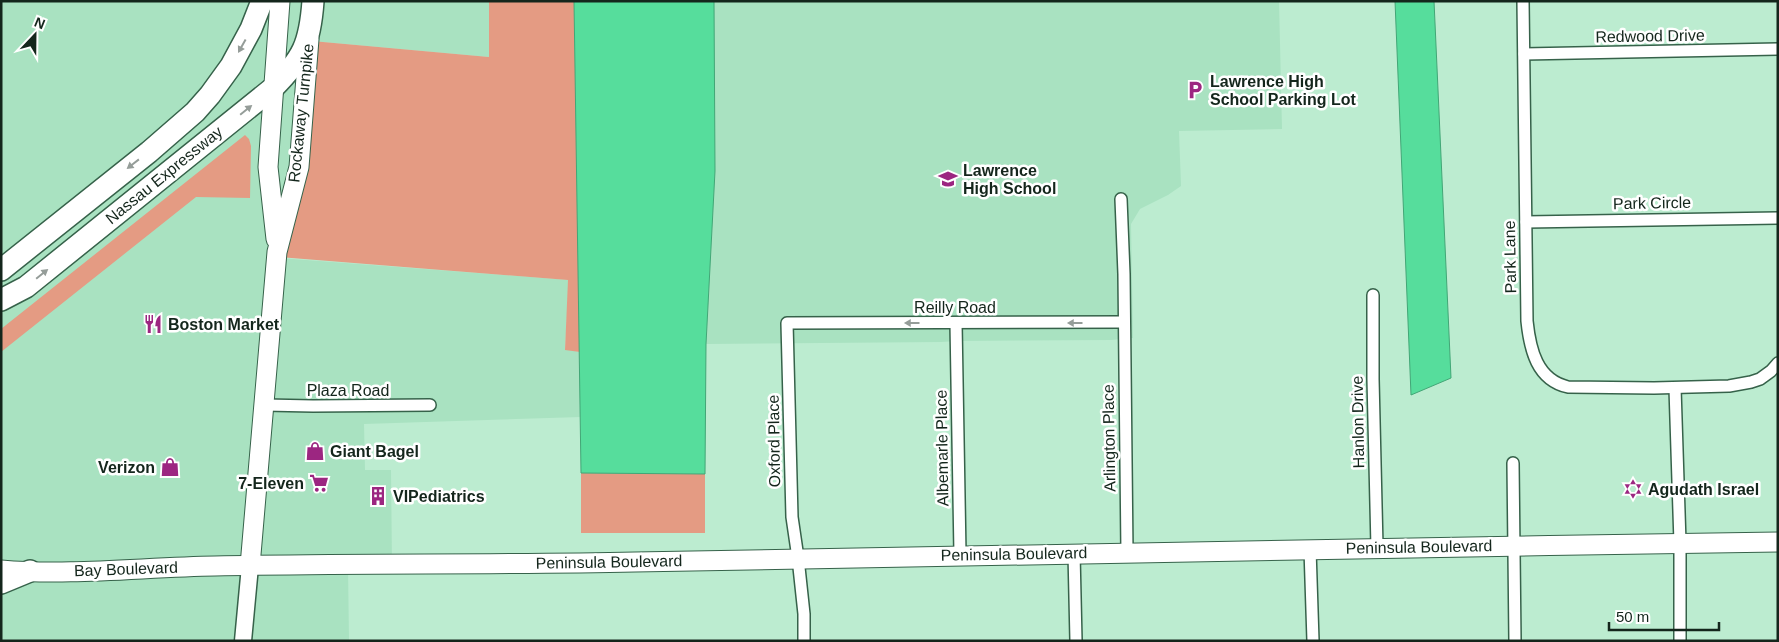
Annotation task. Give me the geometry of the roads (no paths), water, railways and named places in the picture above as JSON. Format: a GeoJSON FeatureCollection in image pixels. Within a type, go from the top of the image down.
{"type":"FeatureCollection","features":[{"type":"Feature","properties":{"kind":"highway","name":"Nassau Expressway"},"geometry":{"type":"LineString","coordinates":[[1,270],[195,112],[210,96],[231,66],[251,29],[262,1]]}},
{"type":"Feature","properties":{"kind":"highway","name":"Rockaway Turnpike"},"geometry":{"type":"LineString","coordinates":[[310,34],[313,1]]}},
{"type":"Feature","properties":{"kind":"highway","name":"Nassau Expressway"},"geometry":{"type":"LineString","coordinates":[[1,300],[26,287],[273,88],[296,62],[310,34]]}},
{"type":"Feature","properties":{"kind":"highway"},"geometry":{"type":"LineString","coordinates":[[1,583],[30,572]]}},
{"type":"Feature","properties":{"kind":"main road","name":"Rockaway Turnpike"},"geometry":{"type":"LineString","coordinates":[[277,252],[268,167],[280,1]]}},
{"type":"Feature","properties":{"kind":"main road","name":"Rockaway Turnpike"},"geometry":{"type":"LineString","coordinates":[[243,641],[277,252],[299,168],[310,34]]}},
{"type":"Feature","properties":{"kind":"main road","name":"Peninsula Boulevard"},"geometry":{"type":"LineString","coordinates":[[250,566],[518,564],[960,554],[1778,542]]}},
{"type":"Feature","properties":{"kind":"main road","name":"Bay Boulevard"},"geometry":{"type":"LineString","coordinates":[[1,570],[30,572],[250,566]]}},
{"type":"Feature","properties":{"kind":"street","name":"Park Lane"},"geometry":{"type":"LineString","coordinates":[[1523,1],[1528,328],[1534,357],[1541,370],[1556,383],[1568,387],[1675,388]]}},
{"type":"Feature","properties":{"kind":"street","name":"Redwood Drive"},"geometry":{"type":"LineString","coordinates":[[1524,54],[1778,49]]}},
{"type":"Feature","properties":{"kind":"street","name":"Arlington Place"},"geometry":{"type":"LineString","coordinates":[[1121,199],[1127,553]]}},
{"type":"Feature","properties":{"kind":"street","name":"Park Circle"},"geometry":{"type":"LineString","coordinates":[[1526,222],[1778,218]]}},
{"type":"Feature","properties":{"kind":"street","name":"Hanlon Drive"},"geometry":{"type":"LineString","coordinates":[[1373,295],[1377,547]]}},
{"type":"Feature","properties":{"kind":"street","name":"Reilly Road"},"geometry":{"type":"LineString","coordinates":[[787,323],[1124,322]]}},
{"type":"Feature","properties":{"kind":"street","name":"Oxford Place"},"geometry":{"type":"LineString","coordinates":[[787,323],[792,517],[804,614],[804,641]]}},
{"type":"Feature","properties":{"kind":"street","name":"Albemarle Place"},"geometry":{"type":"LineString","coordinates":[[956,323],[960,554]]}},
{"type":"Feature","properties":{"kind":"street"},"geometry":{"type":"LineString","coordinates":[[1680,641],[1680,543],[1675,388],[1729,386],[1752,382],[1766,375],[1778,363]]}},
{"type":"Feature","properties":{"kind":"street","name":"Plaza Road"},"geometry":{"type":"LineString","coordinates":[[265,405],[430,406]]}},
{"type":"Feature","properties":{"kind":"street"},"geometry":{"type":"LineString","coordinates":[[1513,463],[1514,641]]}},
{"type":"Feature","properties":{"kind":"street"},"geometry":{"type":"LineString","coordinates":[[1310,549],[1313,641]]}},
{"type":"Feature","properties":{"kind":"street"},"geometry":{"type":"LineString","coordinates":[[1074,553],[1076,641]]}},
{"type":"Feature","properties":{"kind":"place","name":"Lawrence High School Parking Lot"},"geometry":{"type":"Point","coordinates":[1195,90]}},
{"type":"Feature","properties":{"kind":"place","name":"Lawrence High School"},"geometry":{"type":"Point","coordinates":[948,179]}},
{"type":"Feature","properties":{"kind":"place","name":"Boston Market"},"geometry":{"type":"Point","coordinates":[153,324]}},
{"type":"Feature","properties":{"kind":"place","name":"Giant Bagel"},"geometry":{"type":"Point","coordinates":[315,451]}},
{"type":"Feature","properties":{"kind":"place","name":"Verizon"},"geometry":{"type":"Point","coordinates":[170,467]}},
{"type":"Feature","properties":{"kind":"place","name":"7-Eleven"},"geometry":{"type":"Point","coordinates":[319,483]}},
{"type":"Feature","properties":{"kind":"place","name":"Agudath Israel"},"geometry":{"type":"Point","coordinates":[1633,489]}},
{"type":"Feature","properties":{"kind":"place","name":"VIPediatrics"},"geometry":{"type":"Point","coordinates":[378,496]}}]}
